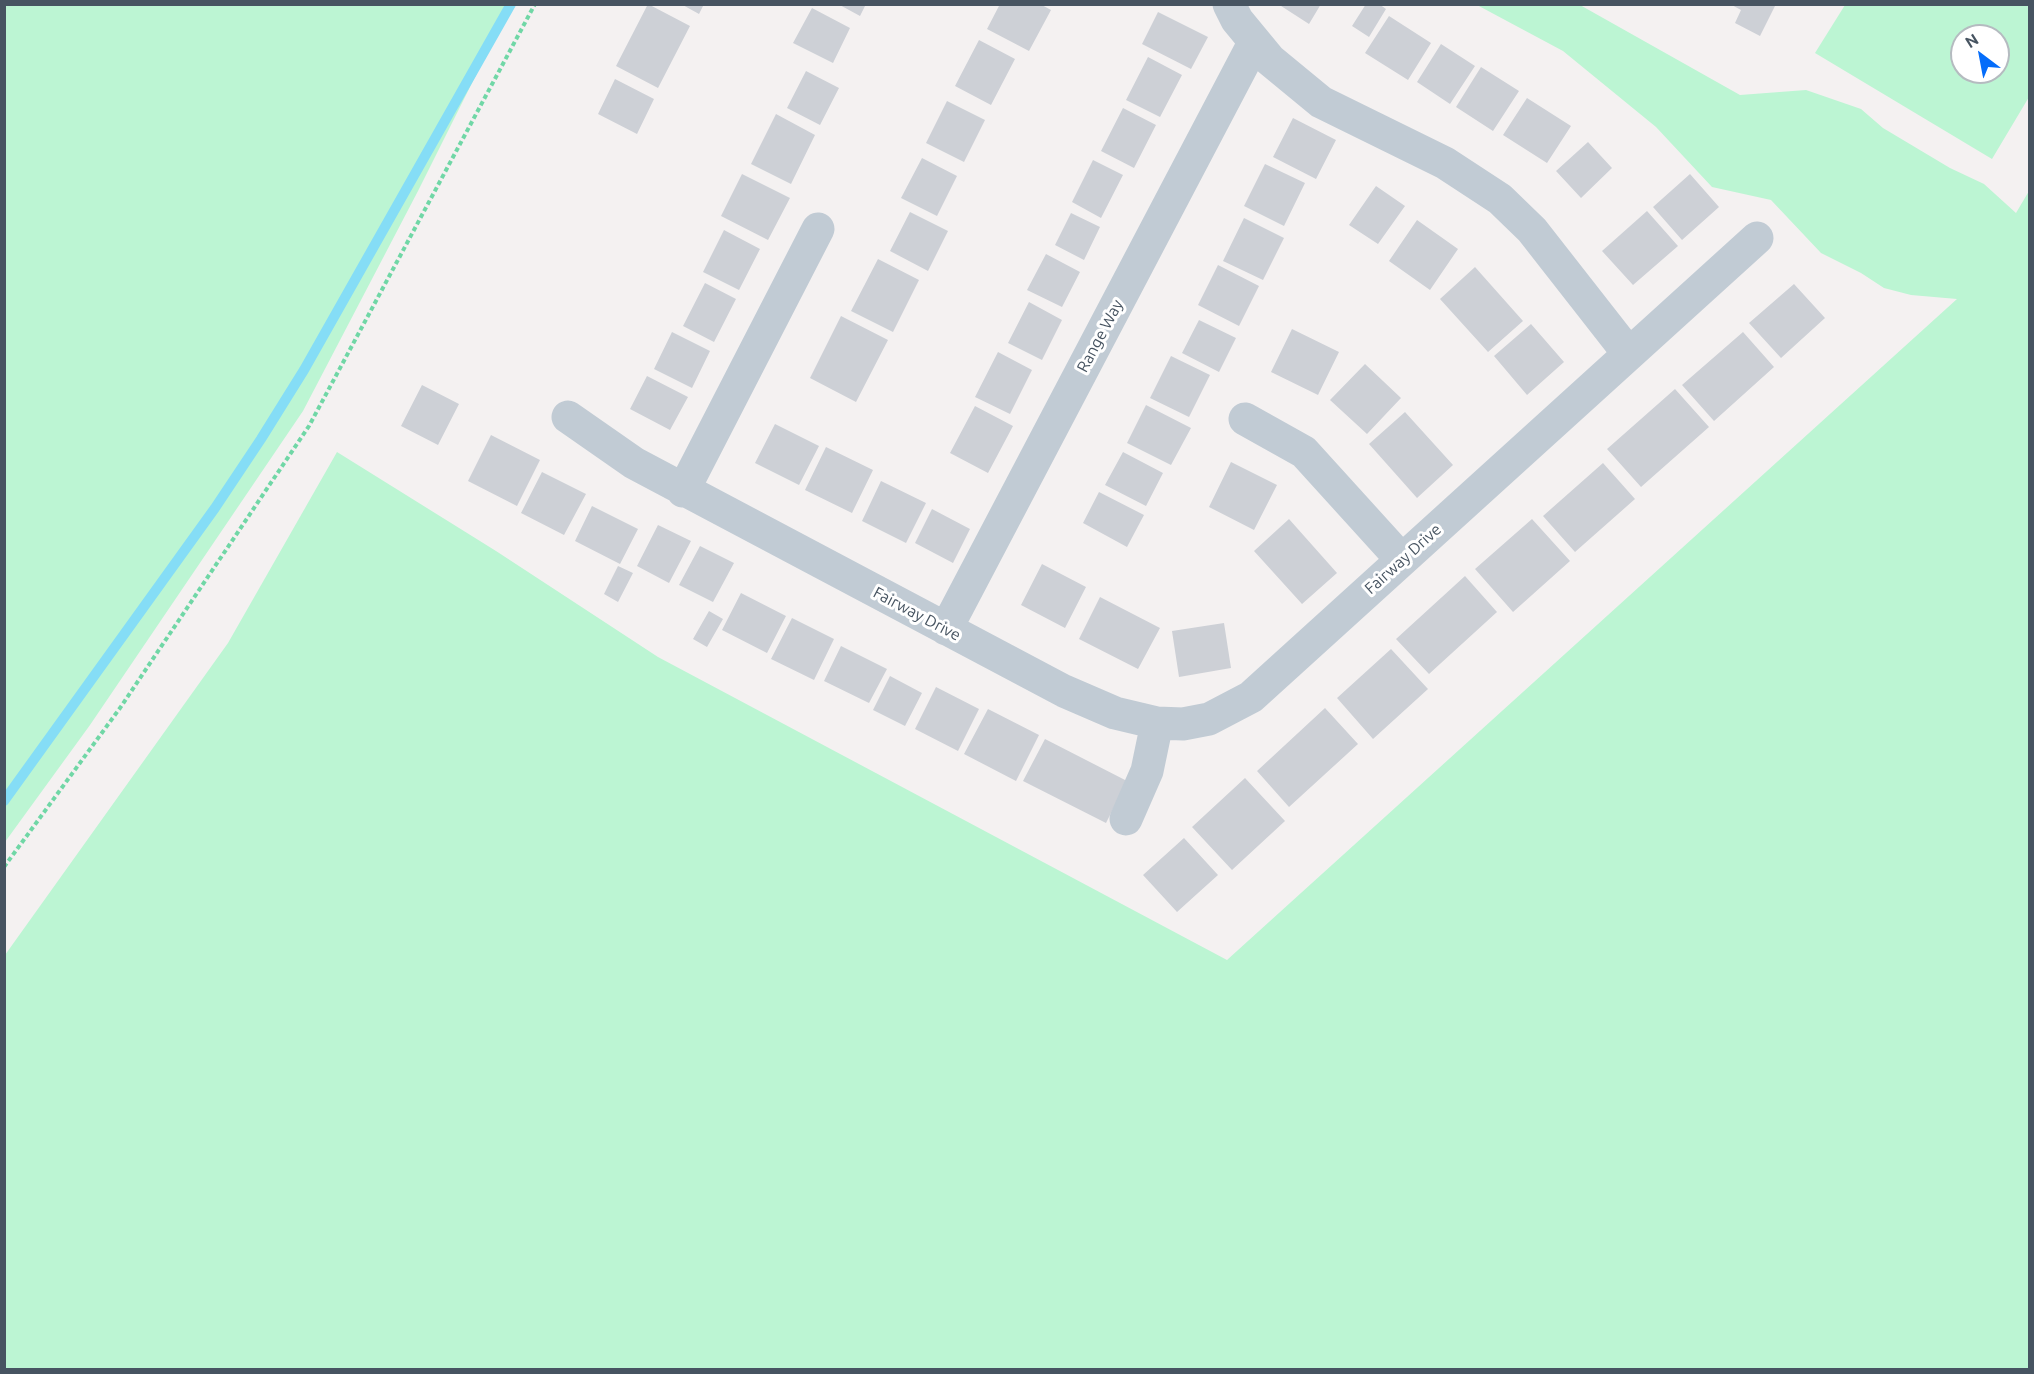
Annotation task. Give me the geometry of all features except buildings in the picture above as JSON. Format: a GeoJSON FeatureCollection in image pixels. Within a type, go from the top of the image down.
{"type":"FeatureCollection","features":[{"type":"Feature","properties":{"kind":"street"},"geometry":{"type":"LineString","coordinates":[[1229,4],[1254,43],[1294,82],[1321,102],[1445,163],[1500,199],[1532,230],[1629,354]]}},
{"type":"Feature","properties":{"kind":"street","name":"Range Way"},"geometry":{"type":"LineString","coordinates":[[946,629],[1254,43]]}},
{"type":"Feature","properties":{"kind":"street"},"geometry":{"type":"LineString","coordinates":[[683,491],[818,229]]}},
{"type":"Feature","properties":{"kind":"street","name":"Fairway Drive"},"geometry":{"type":"LineString","coordinates":[[568,417],[634,463],[683,491],[1093,705],[1157,723],[1183,724],[1209,719],[1251,697],[1757,238]]}},
{"type":"Feature","properties":{"kind":"street"},"geometry":{"type":"LineString","coordinates":[[1245,419],[1304,452],[1402,560]]}},
{"type":"Feature","properties":{"kind":"street"},"geometry":{"type":"LineString","coordinates":[[1126,819],[1147,771],[1157,723]]}},
{"type":"Feature","properties":{"kind":"path"},"geometry":{"type":"LineString","coordinates":[[4,867],[120,708],[309,426],[535,4]]}},
{"type":"Feature","properties":{"kind":"green space"},"geometry":{"type":"Polygon","coordinates":[[[5,4],[511,5],[418,191],[303,411],[90,725],[5,842],[5,4]]]}},
{"type":"Feature","properties":{"kind":"green space"},"geometry":{"type":"Polygon","coordinates":[[[1477,5],[1580,5],[1740,95],[1806,90],[1861,109],[1883,128],[1950,168],[1984,184],[2016,213],[2029,191],[2029,1369],[5,1369],[5,955],[228,643],[337,452],[496,551],[658,657],[1227,960],[1957,299],[1911,295],[1884,288],[1861,273],[1821,253],[1771,200],[1712,187],[1656,127],[1563,51],[1477,5]]]}},
{"type":"Feature","properties":{"kind":"green space"},"geometry":{"type":"Polygon","coordinates":[[[1845,5],[2029,5],[2029,97],[1992,159],[1815,53],[1845,5]]]}},
{"type":"Feature","properties":{"kind":"waterway"},"geometry":{"type":"LineString","coordinates":[[4,801],[215,508],[261,439],[304,370],[511,4]]}}]}
